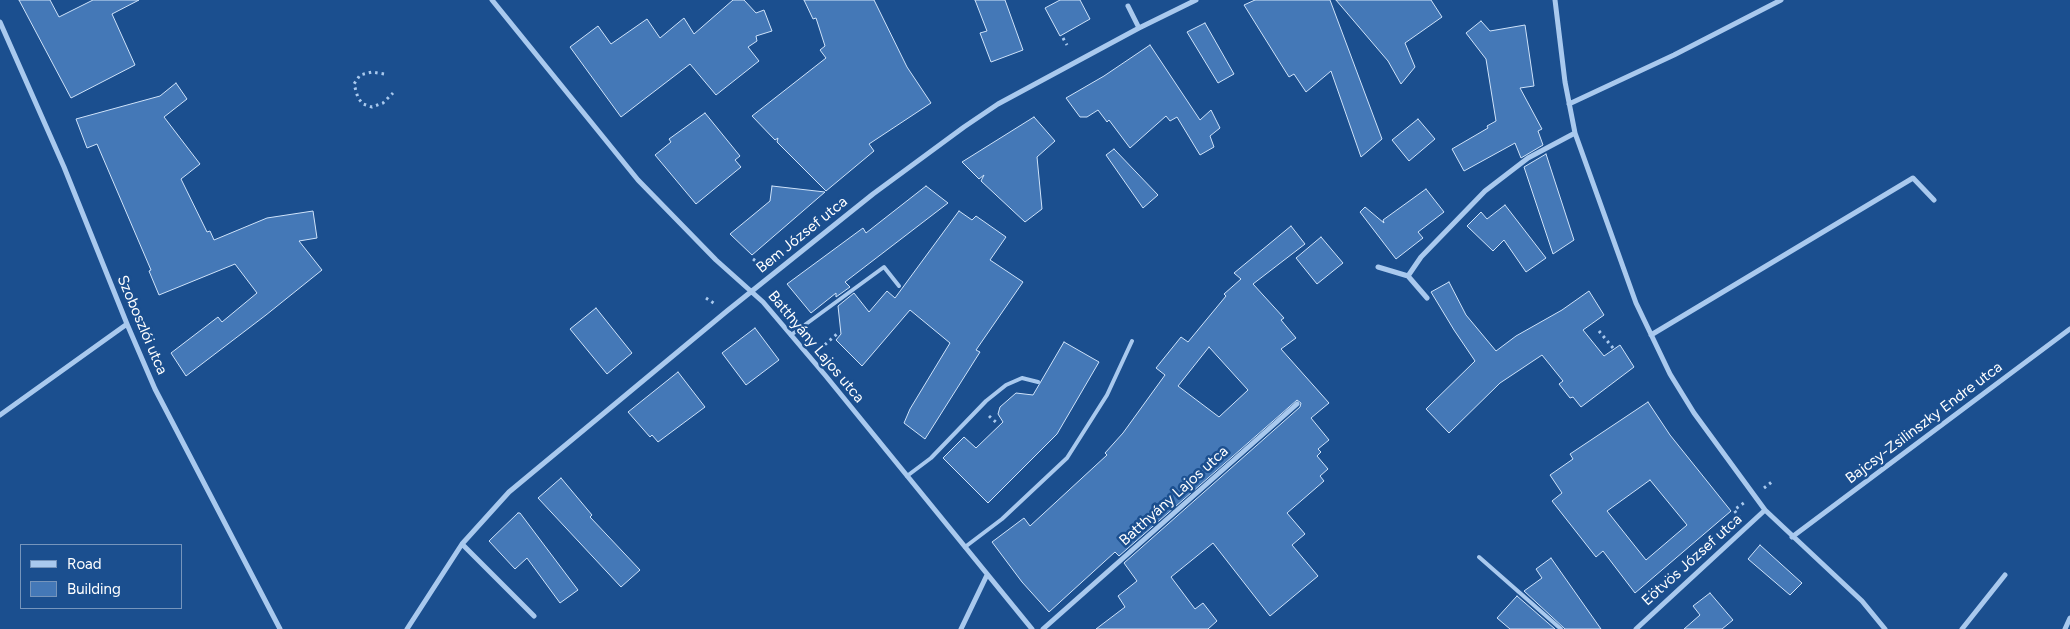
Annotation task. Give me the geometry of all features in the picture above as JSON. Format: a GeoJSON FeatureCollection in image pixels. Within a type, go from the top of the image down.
{"type":"FeatureCollection","features":[{"type":"Feature","properties":{"kind":"street","name":"Batthyány Lajos utca"},"geometry":{"type":"LineString","coordinates":[[492,0],[638,180],[716,260],[752,291],[810,357],[1032,629]]}},
{"type":"Feature","properties":{"kind":"street","name":"Bem József utca"},"geometry":{"type":"LineString","coordinates":[[407,629],[462,544],[510,492],[752,291],[873,194],[998,104],[1196,0]]}},
{"type":"Feature","properties":{"kind":"street"},"geometry":{"type":"LineString","coordinates":[[1555,0],[1569,104],[1575,133],[1636,303],[1670,374],[1694,413],[1765,510],[1862,601],[1885,629]]}},
{"type":"Feature","properties":{"kind":"street"},"geometry":{"type":"LineString","coordinates":[[1569,104],[1674,55],[1781,0]]}},
{"type":"Feature","properties":{"kind":"street"},"geometry":{"type":"LineString","coordinates":[[1128,6],[1140,28]]}},
{"type":"Feature","properties":{"kind":"street","name":"Szoboszlói utca"},"geometry":{"type":"LineString","coordinates":[[0,22],[82,208],[127,324],[155,389],[280,629]]}},
{"type":"Feature","properties":{"kind":"street"},"geometry":{"type":"LineString","coordinates":[[1408,276],[1421,257],[1484,191],[1528,158],[1575,133]]}},
{"type":"Feature","properties":{"kind":"street"},"geometry":{"type":"LineString","coordinates":[[1651,335],[1913,178],[1934,200]]}},
{"type":"Feature","properties":{"kind":"street"},"geometry":{"type":"LineString","coordinates":[[1378,266],[1408,276],[1427,298]]}},
{"type":"Feature","properties":{"kind":"street"},"geometry":{"type":"LineString","coordinates":[[0,415],[127,324]]}},
{"type":"Feature","properties":{"kind":"street","name":"Bajcsy-Zsilinszky Endre utca"},"geometry":{"type":"LineString","coordinates":[[1792,537],[2070,329]]}},
{"type":"Feature","properties":{"kind":"street","name":"Batthyány Lajos utca"},"geometry":{"type":"LineString","coordinates":[[1043,629],[1254,440],[1298,404]]}},
{"type":"Feature","properties":{"kind":"street","name":"Eötvös József utca"},"geometry":{"type":"LineString","coordinates":[[1636,629],[1765,510]]}},
{"type":"Feature","properties":{"kind":"street"},"geometry":{"type":"LineString","coordinates":[[462,544],[534,616]]}},
{"type":"Feature","properties":{"kind":"street"},"geometry":{"type":"LineString","coordinates":[[961,629],[987,575]]}},
{"type":"Feature","properties":{"kind":"street"},"geometry":{"type":"LineString","coordinates":[[1962,629],[2005,575]]}},
{"type":"Feature","properties":{"kind":"street"},"geometry":{"type":"LineString","coordinates":[[2065,629],[2070,618]]}},
{"type":"Feature","properties":{"kind":"lane"},"geometry":{"type":"LineString","coordinates":[[791,336],[884,267],[899,286]]}},
{"type":"Feature","properties":{"kind":"lane"},"geometry":{"type":"LineString","coordinates":[[965,547],[1002,519],[1067,458],[1107,394],[1132,341]]}},
{"type":"Feature","properties":{"kind":"lane"},"geometry":{"type":"LineString","coordinates":[[907,476],[931,458],[986,401],[1006,385],[1022,378],[1038,382]]}},
{"type":"Feature","properties":{"kind":"lane"},"geometry":{"type":"LineString","coordinates":[[1479,557],[1560,629]]}},
{"type":"Feature","properties":{"kind":"path"},"geometry":{"type":"LineString","coordinates":[[1063,38],[1067,45]]}},
{"type":"Feature","properties":{"kind":"path"},"geometry":{"type":"LineString","coordinates":[[384,74],[372,72],[360,75],[354,84],[358,98],[363,104],[372,107],[383,103],[393,92]]}},
{"type":"Feature","properties":{"kind":"path"},"geometry":{"type":"LineString","coordinates":[[1598,331],[1613,348]]}},
{"type":"Feature","properties":{"kind":"path"},"geometry":{"type":"LineString","coordinates":[[810,357],[838,333]]}},
{"type":"Feature","properties":{"kind":"building"},"geometry":{"type":"Polygon","coordinates":[[[19,0],[50,0],[59,17],[93,0],[139,0],[112,14],[135,65],[71,98],[19,0]]]}},
{"type":"Feature","properties":{"kind":"building"},"geometry":{"type":"Polygon","coordinates":[[[733,0],[744,0],[756,13],[764,10],[772,31],[756,36],[757,41],[748,47],[759,61],[716,95],[690,64],[621,117],[570,47],[598,26],[611,44],[647,19],[660,38],[684,18],[694,34],[733,0]]]}},
{"type":"Feature","properties":{"kind":"building"},"geometry":{"type":"Polygon","coordinates":[[[804,0],[874,0],[907,67],[931,103],[869,144],[874,151],[826,191],[777,142],[778,138],[775,140],[752,116],[826,58],[820,50],[825,46],[816,18],[813,19],[804,0]]]}},
{"type":"Feature","properties":{"kind":"building"},"geometry":{"type":"Polygon","coordinates":[[[975,0],[1005,0],[1023,50],[991,62],[980,33],[987,31],[975,0]]]}},
{"type":"Feature","properties":{"kind":"building"},"geometry":{"type":"Polygon","coordinates":[[[1060,0],[1080,0],[1090,19],[1060,36],[1045,8],[1060,0]]]}},
{"type":"Feature","properties":{"kind":"building"},"geometry":{"type":"Polygon","coordinates":[[[1255,0],[1330,0],[1382,139],[1361,157],[1331,71],[1306,92],[1294,74],[1289,77],[1244,5],[1255,0]]]}},
{"type":"Feature","properties":{"kind":"building"},"geometry":{"type":"Polygon","coordinates":[[[1336,0],[1431,0],[1442,17],[1405,43],[1415,67],[1401,84],[1388,61],[1336,0]]]}},
{"type":"Feature","properties":{"kind":"building"},"geometry":{"type":"Polygon","coordinates":[[[1481,21],[1490,31],[1525,25],[1534,86],[1520,88],[1542,129],[1538,131],[1543,145],[1521,158],[1515,143],[1464,171],[1452,149],[1488,128],[1487,126],[1496,121],[1486,59],[1466,33],[1481,21]]]}},
{"type":"Feature","properties":{"kind":"building"},"geometry":{"type":"Polygon","coordinates":[[[1205,23],[1234,74],[1218,83],[1187,32],[1205,23]]]}},
{"type":"Feature","properties":{"kind":"building"},"geometry":{"type":"Polygon","coordinates":[[[1150,45],[1200,120],[1211,110],[1220,128],[1210,136],[1214,147],[1200,155],[1177,117],[1170,121],[1166,116],[1130,148],[1109,120],[1107,122],[1098,110],[1087,117],[1080,117],[1066,98],[1104,76],[1150,45]]]}},
{"type":"Feature","properties":{"kind":"building"},"geometry":{"type":"Polygon","coordinates":[[[176,83],[187,99],[164,117],[200,164],[181,179],[207,232],[210,231],[214,240],[267,218],[313,211],[317,238],[299,241],[322,270],[186,376],[171,353],[218,317],[222,322],[257,293],[235,264],[159,295],[149,271],[151,270],[97,144],[87,148],[76,119],[160,96],[176,83]]]}},
{"type":"Feature","properties":{"kind":"building"},"geometry":{"type":"Polygon","coordinates":[[[705,113],[740,156],[735,160],[741,167],[696,204],[655,155],[671,142],[669,139],[705,113]]]}},
{"type":"Feature","properties":{"kind":"building"},"geometry":{"type":"Polygon","coordinates":[[[1034,117],[1055,141],[1037,157],[1042,209],[1025,222],[981,181],[984,175],[979,179],[962,162],[1034,117]]]}},
{"type":"Feature","properties":{"kind":"building"},"geometry":{"type":"Polygon","coordinates":[[[1418,119],[1435,139],[1409,161],[1392,140],[1418,119]]]}},
{"type":"Feature","properties":{"kind":"building"},"geometry":{"type":"Polygon","coordinates":[[[1114,149],[1158,195],[1143,208],[1106,155],[1114,149]]]}},
{"type":"Feature","properties":{"kind":"building"},"geometry":{"type":"Polygon","coordinates":[[[1546,154],[1574,240],[1553,254],[1524,167],[1546,154]]]}},
{"type":"Feature","properties":{"kind":"building"},"geometry":{"type":"Polygon","coordinates":[[[772,186],[825,192],[752,255],[730,234],[770,201],[772,186]]]}},
{"type":"Feature","properties":{"kind":"building"},"geometry":{"type":"Polygon","coordinates":[[[926,186],[948,203],[845,282],[850,287],[836,297],[836,293],[811,313],[787,284],[863,228],[866,233],[926,186]]]}},
{"type":"Feature","properties":{"kind":"building"},"geometry":{"type":"Polygon","coordinates":[[[1426,189],[1444,212],[1418,232],[1423,238],[1396,259],[1360,212],[1365,207],[1384,223],[1383,220],[1426,189]]]}},
{"type":"Feature","properties":{"kind":"building"},"geometry":{"type":"Polygon","coordinates":[[[1505,205],[1546,258],[1526,272],[1504,240],[1493,251],[1467,226],[1481,212],[1487,219],[1505,205]]]}},
{"type":"Feature","properties":{"kind":"building"},"geometry":{"type":"Polygon","coordinates":[[[959,211],[972,220],[976,216],[1006,237],[990,260],[1023,282],[976,350],[980,352],[925,439],[904,423],[910,409],[950,343],[910,310],[862,366],[836,340],[841,334],[838,306],[854,293],[869,312],[887,291],[895,298],[959,211]]]}},
{"type":"Feature","properties":{"kind":"building"},"geometry":{"type":"Polygon","coordinates":[[[1291,226],[1305,244],[1253,284],[1284,318],[1281,320],[1296,338],[1281,349],[1329,403],[1311,418],[1329,440],[1318,449],[1321,452],[1317,456],[1328,469],[1320,476],[1324,481],[1287,513],[1305,534],[1292,545],[1318,576],[1270,616],[1213,543],[1171,577],[1195,609],[1203,603],[1217,621],[1208,629],[1096,629],[1125,607],[1118,596],[1137,581],[1124,563],[1300,407],[1301,403],[1297,400],[1119,556],[1115,552],[1049,612],[1022,582],[992,542],[1024,518],[1030,526],[1107,455],[1105,453],[1123,433],[1165,375],[1156,368],[1181,337],[1188,342],[1226,296],[1224,294],[1241,279],[1234,273],[1291,226]],[[1209,347],[1178,386],[1219,417],[1248,390],[1209,347]]]}},
{"type":"Feature","properties":{"kind":"building"},"geometry":{"type":"Polygon","coordinates":[[[1321,237],[1343,263],[1317,284],[1296,258],[1321,237]]]}},
{"type":"Feature","properties":{"kind":"building"},"geometry":{"type":"Polygon","coordinates":[[[1449,282],[1466,315],[1496,351],[1516,336],[1562,310],[1589,291],[1604,315],[1583,330],[1604,356],[1620,345],[1634,367],[1581,407],[1573,397],[1570,398],[1559,384],[1563,381],[1542,355],[1500,383],[1449,433],[1426,409],[1475,361],[1431,292],[1449,282]]]}},
{"type":"Feature","properties":{"kind":"building"},"geometry":{"type":"Polygon","coordinates":[[[596,308],[632,353],[607,374],[570,329],[596,308]]]}},
{"type":"Feature","properties":{"kind":"building"},"geometry":{"type":"Polygon","coordinates":[[[755,328],[779,360],[746,385],[722,353],[755,328]]]}},
{"type":"Feature","properties":{"kind":"building"},"geometry":{"type":"Polygon","coordinates":[[[1064,342],[1099,362],[1057,434],[988,503],[943,458],[964,437],[976,448],[1003,422],[998,414],[1000,407],[1016,393],[1033,395],[1064,342]]]}},
{"type":"Feature","properties":{"kind":"building"},"geometry":{"type":"Polygon","coordinates":[[[678,372],[705,407],[658,442],[652,435],[650,437],[628,412],[678,372]]]}},
{"type":"Feature","properties":{"kind":"building"},"geometry":{"type":"Polygon","coordinates":[[[1648,402],[1670,435],[1731,511],[1635,593],[1603,551],[1596,557],[1552,501],[1562,493],[1550,475],[1573,459],[1570,454],[1648,402]],[[1650,480],[1607,511],[1646,560],[1687,525],[1650,480]]]}},
{"type":"Feature","properties":{"kind":"building"},"geometry":{"type":"Polygon","coordinates":[[[561,478],[592,515],[590,517],[640,570],[621,587],[538,498],[561,478]]]}},
{"type":"Feature","properties":{"kind":"building"},"geometry":{"type":"Polygon","coordinates":[[[520,513],[578,590],[560,603],[527,558],[515,569],[489,541],[520,513]]]}},
{"type":"Feature","properties":{"kind":"building"},"geometry":{"type":"Polygon","coordinates":[[[1760,545],[1802,583],[1790,595],[1748,559],[1760,545]]]}},
{"type":"Feature","properties":{"kind":"building"},"geometry":{"type":"Polygon","coordinates":[[[1551,558],[1601,629],[1565,629],[1524,591],[1542,578],[1536,569],[1551,558]]]}},
{"type":"Feature","properties":{"kind":"building"},"geometry":{"type":"Polygon","coordinates":[[[1710,593],[1733,620],[1722,629],[1684,629],[1700,615],[1693,606],[1710,593]]]}},
{"type":"Feature","properties":{"kind":"building"},"geometry":{"type":"Polygon","coordinates":[[[1517,596],[1555,629],[1510,629],[1497,618],[1517,596]]]}}]}
